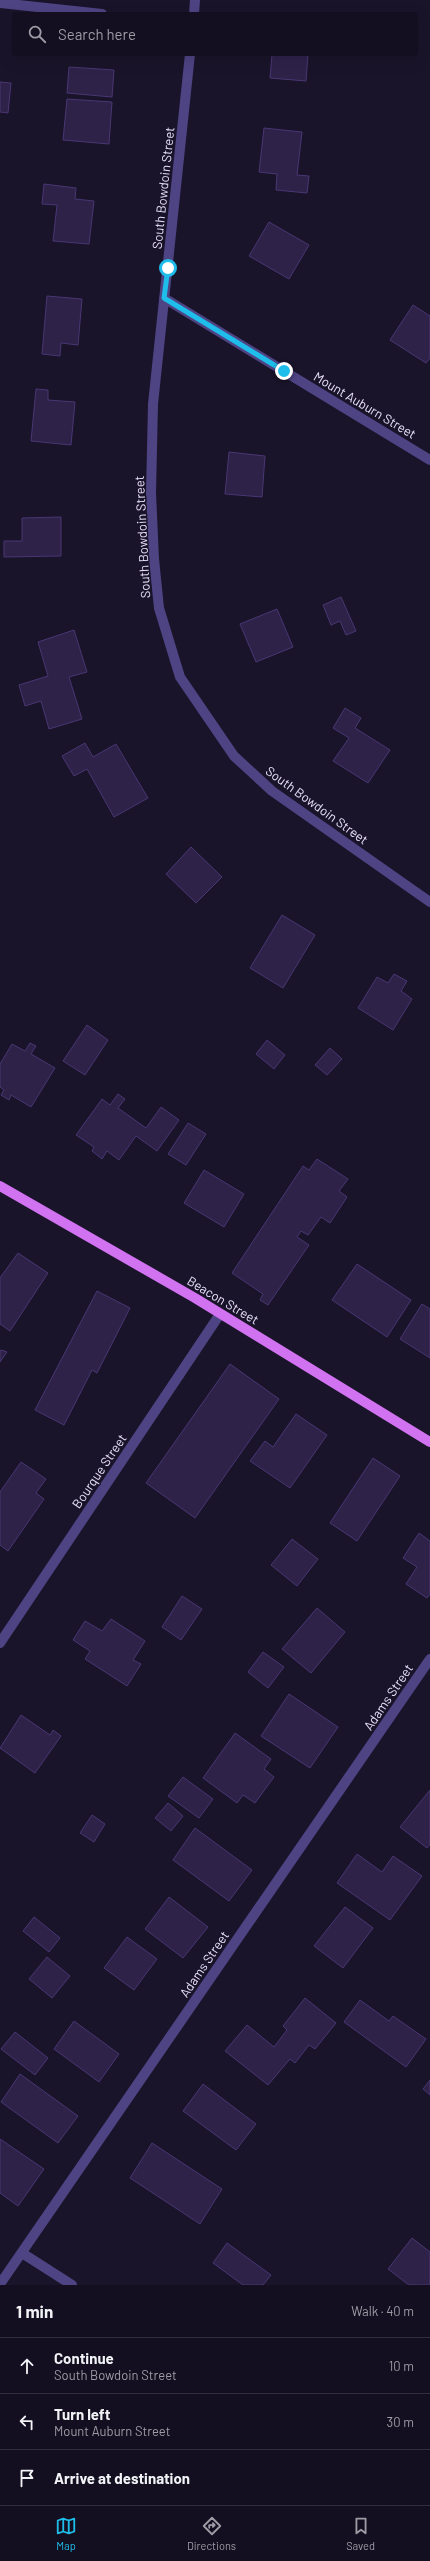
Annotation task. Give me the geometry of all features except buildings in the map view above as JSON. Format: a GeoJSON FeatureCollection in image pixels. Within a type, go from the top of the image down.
{"type":"FeatureCollection","features":[{"type":"Feature","properties":{"kind":"main road","name":"Beacon Street"},"geometry":{"type":"LineString","coordinates":[[0,1186],[220,1314],[430,1442]]}},
{"type":"Feature","properties":{"kind":"street"},"geometry":{"type":"LineString","coordinates":[[194,12],[195,0]]}},
{"type":"Feature","properties":{"kind":"street"},"geometry":{"type":"LineString","coordinates":[[0,3],[83,12]]}},
{"type":"Feature","properties":{"kind":"street","name":"South Bowdoin Street"},"geometry":{"type":"LineString","coordinates":[[190,56],[153,404],[151,493],[154,559],[159,608],[180,677],[234,756],[272,791],[430,902]]}},
{"type":"Feature","properties":{"kind":"street","name":"Mount Auburn Street"},"geometry":{"type":"LineString","coordinates":[[164,298],[430,460]]}},
{"type":"Feature","properties":{"kind":"street","name":"Bourque Street"},"geometry":{"type":"LineString","coordinates":[[0,1643],[220,1314]]}},
{"type":"Feature","properties":{"kind":"street","name":"Adams Street"},"geometry":{"type":"LineString","coordinates":[[0,2284],[430,1658]]}},
{"type":"Feature","properties":{"kind":"street"},"geometry":{"type":"LineString","coordinates":[[22,2253],[72,2285]]}},
{"type":"Feature","properties":{"kind":"route"},"geometry":{"type":"LineString","coordinates":[[168,268],[164,298],[284,371]]}}]}
